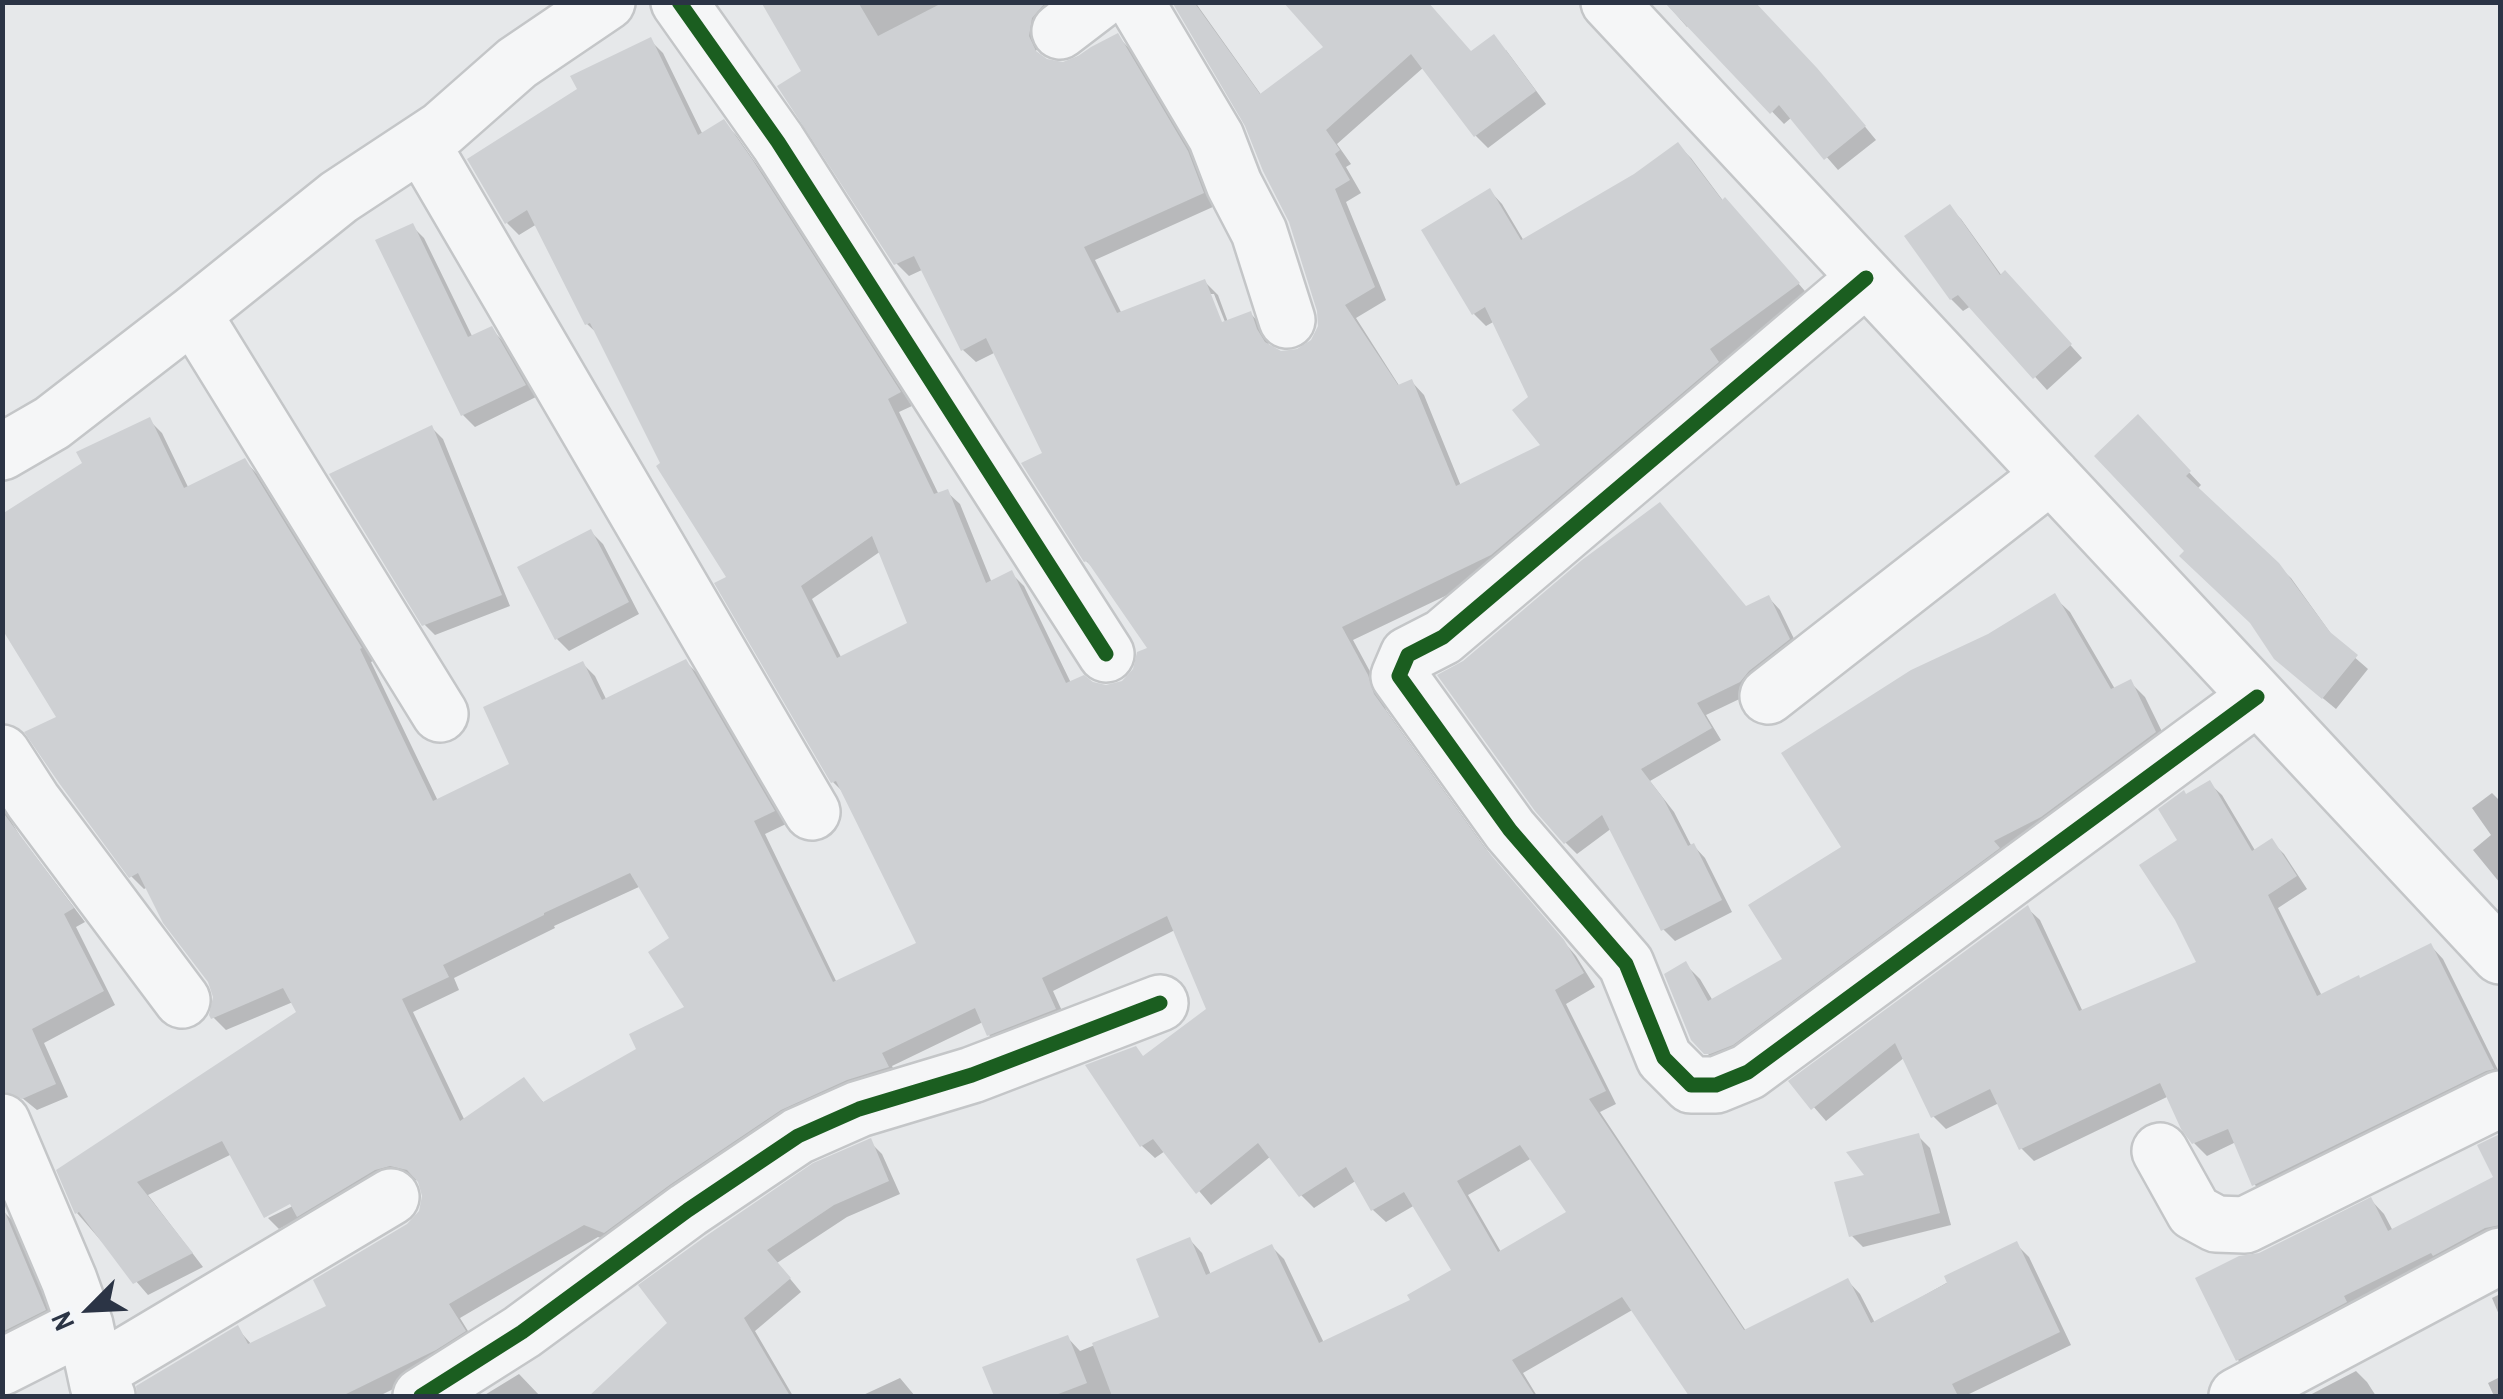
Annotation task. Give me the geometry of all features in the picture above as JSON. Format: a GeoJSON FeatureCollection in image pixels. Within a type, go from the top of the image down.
{"type":"FeatureCollection","features":[{"type":"Feature","properties":{"kind":"street"},"geometry":{"type":"LineString","coordinates":[[2,452],[52,423],[339,197],[442,129],[517,63],[607,2]]}},
{"type":"Feature","properties":{"kind":"street"},"geometry":{"type":"LineString","coordinates":[[679,2],[778,142],[1106,654]]}},
{"type":"Feature","properties":{"kind":"street"},"geometry":{"type":"LineString","coordinates":[[1138,2],[1216,136],[1234,184],[1259,232],[1287,320]]}},
{"type":"Feature","properties":{"kind":"street"},"geometry":{"type":"LineString","coordinates":[[1609,2],[2500,956]]}},
{"type":"Feature","properties":{"kind":"street"},"geometry":{"type":"LineString","coordinates":[[421,143],[812,812]]}},
{"type":"Feature","properties":{"kind":"street"},"geometry":{"type":"LineString","coordinates":[[1866,278],[1444,638],[1408,655],[1398,676],[1510,830],[1626,964],[1664,1058],[1692,1086],[1716,1086],[1748,1072],[2258,696]]}},
{"type":"Feature","properties":{"kind":"street"},"geometry":{"type":"LineString","coordinates":[[193,314],[440,714]]}},
{"type":"Feature","properties":{"kind":"street"},"geometry":{"type":"LineString","coordinates":[[1768,696],[2050,474]]}},
{"type":"Feature","properties":{"kind":"street"},"geometry":{"type":"LineString","coordinates":[[2,753],[33,801],[182,1000]]}},
{"type":"Feature","properties":{"kind":"street"},"geometry":{"type":"LineString","coordinates":[[421,1396],[522,1332],[688,1210],[798,1136],[859,1109],[972,1076],[1160,1003]]}},
{"type":"Feature","properties":{"kind":"street"},"geometry":{"type":"LineString","coordinates":[[2160,1151],[2194,1212],[2216,1224],[2245,1225],[2500,1099]]}},
{"type":"Feature","properties":{"kind":"street"},"geometry":{"type":"LineString","coordinates":[[2,1122],[70,1280],[96,1365]]}},
{"type":"Feature","properties":{"kind":"street"},"geometry":{"type":"LineString","coordinates":[[2,1367],[96,1365],[391,1196]]}},
{"type":"Feature","properties":{"kind":"street"},"geometry":{"type":"LineString","coordinates":[[2238,1396],[2500,1256]]}},
{"type":"Feature","properties":{"kind":"building"},"geometry":{"type":"Polygon","coordinates":[[[761,2],[858,2],[878,36],[944,2],[1046,2],[1032,18],[1029,36],[1036,51],[1047,59],[1063,62],[1118,33],[1188,151],[1204,193],[1084,247],[1117,313],[1205,279],[1222,322],[1251,311],[1265,342],[1281,351],[1297,349],[1311,340],[1318,326],[1317,311],[1289,222],[1245,126],[1172,2],[1194,2],[1260,94],[1323,47],[1283,2],[1428,2],[1471,51],[1494,34],[1536,91],[1474,137],[1411,54],[1326,130],[1340,150],[1335,154],[1350,180],[1335,189],[1375,287],[1345,305],[1398,385],[1412,379],[1456,486],[1540,445],[1512,410],[1528,397],[1485,307],[1472,315],[1421,230],[1490,188],[1521,240],[1634,174],[1678,142],[1722,200],[1725,197],[1800,283],[1710,349],[1719,362],[1491,555],[1342,627],[1374,694],[1485,848],[1564,940],[1584,973],[1555,990],[1606,1091],[1589,1099],[1744,1330],[1848,1278],[1871,1323],[1947,1283],[1944,1276],[2017,1241],[2060,1332],[1952,1384],[1958,1396],[1689,1396],[1622,1297],[1512,1360],[1535,1396],[1112,1396],[1092,1343],[1159,1317],[1136,1259],[1190,1237],[1206,1275],[1272,1244],[1319,1343],[1410,1300],[1407,1295],[1451,1270],[1404,1192],[1371,1211],[1346,1167],[1299,1197],[1258,1143],[1196,1194],[1153,1139],[1140,1147],[1085,1065],[1136,1046],[1143,1056],[1206,1009],[1167,916],[1042,978],[1056,1009],[987,1036],[975,1008],[882,1053],[889,1067],[847,1080],[781,1110],[604,1233],[584,1225],[449,1304],[466,1331],[342,1396],[137,1396],[136,1386],[238,1325],[248,1344],[326,1306],[313,1280],[407,1224],[419,1211],[422,1196],[418,1182],[407,1170],[390,1166],[375,1170],[297,1217],[290,1204],[264,1218],[222,1141],[137,1182],[193,1253],[133,1284],[79,1212],[75,1214],[56,1170],[296,1012],[283,988],[211,1019],[213,997],[208,982],[163,923],[138,873],[129,878],[24,732],[56,717],[2,629],[2,514],[82,463],[76,452],[150,417],[184,488],[245,458],[362,648],[433,801],[509,764],[483,707],[583,661],[602,700],[686,659],[775,811],[754,821],[833,982],[916,943],[836,781],[831,783],[714,583],[726,577],[656,466],[660,463],[590,323],[585,325],[527,210],[505,224],[467,159],[577,89],[570,76],[651,37],[698,135],[724,119],[752,159],[901,392],[888,399],[934,494],[948,489],[986,583],[1012,570],[1066,683],[1084,675],[1106,685],[1122,681],[1133,669],[1137,652],[1147,648],[1087,561],[1084,562],[1021,463],[1042,453],[986,338],[961,351],[914,256],[894,265],[777,86],[801,71],[761,2]],[[872,536],[801,586],[837,658],[907,623],[872,536]],[[630,873],[443,965],[449,977],[402,999],[460,1121],[524,1077],[543,1102],[636,1049],[629,1034],[684,1007],[648,952],[669,938],[630,873]],[[1520,1145],[1457,1181],[1498,1252],[1566,1212],[1520,1145]]]}},
{"type":"Feature","properties":{"kind":"building"},"geometry":{"type":"Polygon","coordinates":[[[1664,2],[1755,2],[1866,126],[1824,160],[1779,105],[1770,114],[1664,2]]]}},
{"type":"Feature","properties":{"kind":"building"},"geometry":{"type":"Polygon","coordinates":[[[1950,204],[2000,275],[2005,270],[2072,344],[2033,379],[1958,295],[1950,300],[1904,236],[1950,204]]]}},
{"type":"Feature","properties":{"kind":"building"},"geometry":{"type":"Polygon","coordinates":[[[413,223],[468,337],[492,326],[526,385],[461,416],[375,240],[413,223]]]}},
{"type":"Feature","properties":{"kind":"building"},"geometry":{"type":"Polygon","coordinates":[[[2138,414],[2191,471],[2186,476],[2279,563],[2330,632],[2358,655],[2322,699],[2274,659],[2250,623],[2179,556],[2184,551],[2094,456],[2138,414]]]}},
{"type":"Feature","properties":{"kind":"building"},"geometry":{"type":"Polygon","coordinates":[[[432,425],[502,595],[422,626],[329,474],[432,425]]]}},
{"type":"Feature","properties":{"kind":"building"},"geometry":{"type":"Polygon","coordinates":[[[1660,502],[1746,606],[1769,595],[1790,639],[1740,682],[1697,703],[1712,728],[1641,769],[1663,798],[1688,846],[1694,843],[1722,900],[1661,931],[1602,815],[1564,844],[1535,811],[1437,675],[1463,661],[1582,560],[1660,502]]]}},
{"type":"Feature","properties":{"kind":"building"},"geometry":{"type":"Polygon","coordinates":[[[591,529],[629,602],[555,640],[517,567],[591,529]]]}},
{"type":"Feature","properties":{"kind":"building"},"geometry":{"type":"Polygon","coordinates":[[[2055,593],[2111,689],[2131,679],[2156,732],[2041,817],[1994,841],[2000,848],[1733,1045],[1704,1054],[1691,1040],[1664,974],[1686,961],[1708,1001],[1782,959],[1748,905],[1841,847],[1781,753],[1911,670],[1988,634],[2055,593]]]}},
{"type":"Feature","properties":{"kind":"building"},"geometry":{"type":"Polygon","coordinates":[[[2210,780],[2252,851],[2272,838],[2297,876],[2268,895],[2317,996],[2431,943],[2494,1069],[2252,1186],[2228,1129],[2192,1144],[2160,1083],[2019,1150],[1990,1089],[1931,1118],[1895,1043],[1811,1110],[1788,1081],[2028,905],[2079,1011],[2196,962],[2175,920],[2139,865],[2177,840],[2158,809],[2184,790],[2186,794],[2210,780]]]}},
{"type":"Feature","properties":{"kind":"building"},"geometry":{"type":"Polygon","coordinates":[[[2,811],[74,908],[64,914],[104,991],[32,1029],[56,1084],[22,1099],[2,1091],[2,811]]]}},
{"type":"Feature","properties":{"kind":"building"},"geometry":{"type":"Polygon","coordinates":[[[1919,1133],[1940,1213],[1849,1237],[1834,1182],[1864,1175],[1846,1152],[1919,1133]]]}},
{"type":"Feature","properties":{"kind":"building"},"geometry":{"type":"Polygon","coordinates":[[[2500,1134],[2500,1225],[2485,1228],[2344,1296],[2347,1302],[2236,1361],[2195,1278],[2239,1256],[2259,1253],[2371,1197],[2388,1231],[2493,1177],[2477,1145],[2500,1134]]]}},
{"type":"Feature","properties":{"kind":"building"},"geometry":{"type":"Polygon","coordinates":[[[871,1138],[889,1181],[834,1205],[767,1250],[791,1278],[744,1318],[790,1396],[589,1396],[667,1323],[638,1285],[813,1163],[871,1138]]]}},
{"type":"Feature","properties":{"kind":"building"},"geometry":{"type":"Polygon","coordinates":[[[2,1205],[46,1310],[2,1332],[2,1205]]]}},
{"type":"Feature","properties":{"kind":"building"},"geometry":{"type":"Polygon","coordinates":[[[1068,1335],[1087,1383],[1053,1396],[994,1396],[982,1367],[1068,1335]]]}},
{"type":"Feature","properties":{"kind":"cycle path"},"geometry":{"type":"LineString","coordinates":[[679,2],[778,142],[1106,654]]}},
{"type":"Feature","properties":{"kind":"cycle path"},"geometry":{"type":"LineString","coordinates":[[1866,278],[1443,637],[1408,655],[1399,676],[1510,830],[1626,964],[1664,1058],[1691,1085],[1716,1085],[1748,1072],[2257,697]]}},
{"type":"Feature","properties":{"kind":"cycle path"},"geometry":{"type":"LineString","coordinates":[[421,1396],[522,1332],[688,1210],[798,1136],[859,1109],[972,1075],[1160,1003]]}}]}
